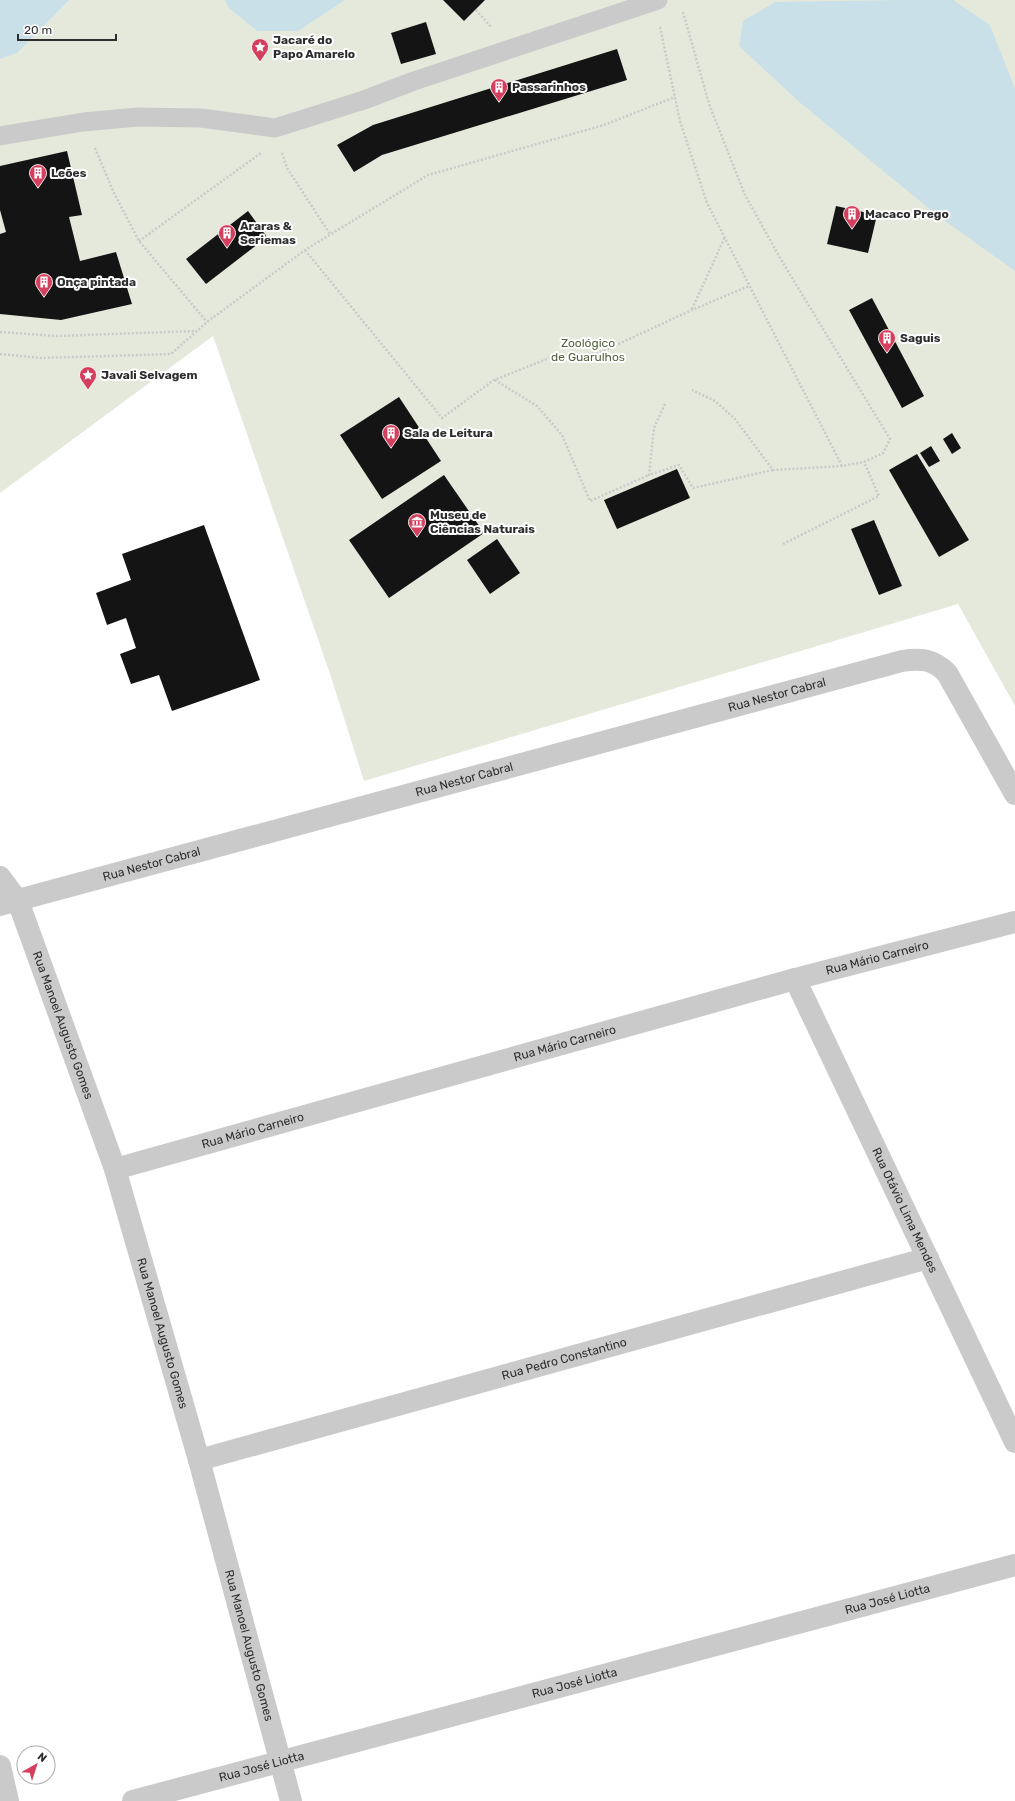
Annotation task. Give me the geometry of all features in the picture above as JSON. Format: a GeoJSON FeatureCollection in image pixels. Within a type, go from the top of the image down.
{"type":"FeatureCollection","features":[{"type":"Feature","properties":{"kind":"street","name":"Rua Nestor Cabral"},"geometry":{"type":"LineString","coordinates":[[9,903],[902,661],[917,659],[930,661],[940,666],[947,673],[1015,794]]}},
{"type":"Feature","properties":{"kind":"street","name":"Rua Manoel Augusto Gomes"},"geometry":{"type":"LineString","coordinates":[[0,877],[115,1169],[199,1460],[291,1801]]}},
{"type":"Feature","properties":{"kind":"street","name":"Rua Mário Carneiro"},"geometry":{"type":"LineString","coordinates":[[115,1169],[795,979],[1015,922]]}},
{"type":"Feature","properties":{"kind":"street","name":"Rua Otávio Lima Mendes"},"geometry":{"type":"LineString","coordinates":[[795,979],[1015,1442]]}},
{"type":"Feature","properties":{"kind":"street","name":"Rua Pedro Constantino"},"geometry":{"type":"LineString","coordinates":[[199,1460],[928,1258]]}},
{"type":"Feature","properties":{"kind":"street","name":"Rua José Liotta"},"geometry":{"type":"LineString","coordinates":[[133,1801],[1015,1565]]}},
{"type":"Feature","properties":{"kind":"street"},"geometry":{"type":"LineString","coordinates":[[0,1766],[8,1801]]}},
{"type":"Feature","properties":{"kind":"lane"},"geometry":{"type":"LineString","coordinates":[[0,136],[83,122],[138,117],[201,118],[275,128],[364,100],[414,81],[656,0]]}},
{"type":"Feature","properties":{"kind":"path"},"geometry":{"type":"LineString","coordinates":[[656,0],[680,121],[707,203],[749,286],[814,407],[842,466]]}},
{"type":"Feature","properties":{"kind":"path"},"geometry":{"type":"LineString","coordinates":[[494,380],[537,406],[562,435],[590,501],[649,476],[679,466],[693,488],[773,470],[842,466],[864,462],[883,453],[890,439],[780,258],[745,195],[709,104],[682,7]]}},
{"type":"Feature","properties":{"kind":"path"},"geometry":{"type":"LineString","coordinates":[[0,354],[41,358],[172,354],[208,322],[305,250],[428,175],[604,125],[675,97]]}},
{"type":"Feature","properties":{"kind":"path"},"geometry":{"type":"LineString","coordinates":[[83,122],[113,191],[139,241],[208,322]]}},
{"type":"Feature","properties":{"kind":"path"},"geometry":{"type":"LineString","coordinates":[[275,128],[287,168],[330,234]]}},
{"type":"Feature","properties":{"kind":"path"},"geometry":{"type":"LineString","coordinates":[[692,310],[724,237]]}},
{"type":"Feature","properties":{"kind":"path"},"geometry":{"type":"LineString","coordinates":[[305,250],[442,418],[494,380],[552,357],[599,353],[692,310],[749,286]]}},
{"type":"Feature","properties":{"kind":"path"},"geometry":{"type":"LineString","coordinates":[[0,332],[56,336],[197,331]]}},
{"type":"Feature","properties":{"kind":"path"},"geometry":{"type":"LineString","coordinates":[[692,390],[716,401],[735,419],[773,470]]}},
{"type":"Feature","properties":{"kind":"path"},"geometry":{"type":"LineString","coordinates":[[649,476],[654,428],[665,404]]}},
{"type":"Feature","properties":{"kind":"path"},"geometry":{"type":"LineString","coordinates":[[783,544],[879,496],[864,462]]}},
{"type":"Feature","properties":{"kind":"green space","name":"Zoológico de Guarulhos"},"geometry":{"type":"Polygon","coordinates":[[[0,0],[1015,0],[1015,706],[958,604],[364,781],[330,674],[213,336],[0,493],[0,0]]]}},
{"type":"Feature","properties":{"kind":"water"},"geometry":{"type":"Polygon","coordinates":[[[0,0],[69,0],[17,53],[0,59],[0,0]]]}},
{"type":"Feature","properties":{"kind":"water"},"geometry":{"type":"Polygon","coordinates":[[[225,0],[345,0],[298,31],[257,31],[229,8],[225,0]]]}},
{"type":"Feature","properties":{"kind":"water"},"geometry":{"type":"Polygon","coordinates":[[[953,0],[990,25],[1015,89],[1015,271],[938,216],[798,101],[739,46],[743,21],[775,2],[953,0]]]}},
{"type":"Feature","properties":{"kind":"building"},"geometry":{"type":"Polygon","coordinates":[[[443,0],[485,0],[464,21],[443,0]]]}},
{"type":"Feature","properties":{"kind":"building"},"geometry":{"type":"Polygon","coordinates":[[[426,22],[436,54],[401,64],[391,33],[426,22]]]}},
{"type":"Feature","properties":{"kind":"building","name":"Passarinhos"},"geometry":{"type":"Polygon","coordinates":[[[617,49],[627,80],[382,155],[354,172],[337,145],[373,125],[617,49]]]}},
{"type":"Feature","properties":{"kind":"building"},"geometry":{"type":"Polygon","coordinates":[[[67,151],[82,215],[69,217],[80,261],[116,252],[132,304],[61,320],[0,314],[0,234],[6,232],[0,210],[0,166],[67,151]]]}},
{"type":"Feature","properties":{"kind":"building","name":"Macaco Prego"},"geometry":{"type":"Polygon","coordinates":[[[836,206],[877,215],[868,253],[827,244],[836,206]]]}},
{"type":"Feature","properties":{"kind":"building","name":"Araras & Seriemas"},"geometry":{"type":"Polygon","coordinates":[[[248,211],[267,237],[206,284],[186,259],[248,211]]]}},
{"type":"Feature","properties":{"kind":"building","name":"Saguis"},"geometry":{"type":"Polygon","coordinates":[[[872,298],[924,396],[902,408],[849,310],[872,298]]]}},
{"type":"Feature","properties":{"kind":"building","name":"Sala de Leitura"},"geometry":{"type":"Polygon","coordinates":[[[399,397],[441,461],[382,499],[340,435],[399,397]]]}},
{"type":"Feature","properties":{"kind":"building"},"geometry":{"type":"Polygon","coordinates":[[[952,433],[961,448],[952,454],[943,439],[952,433]]]}},
{"type":"Feature","properties":{"kind":"building"},"geometry":{"type":"Polygon","coordinates":[[[931,446],[940,461],[929,467],[920,453],[931,446]]]}},
{"type":"Feature","properties":{"kind":"building"},"geometry":{"type":"Polygon","coordinates":[[[917,454],[969,540],[939,557],[889,470],[917,454]]]}},
{"type":"Feature","properties":{"kind":"building"},"geometry":{"type":"Polygon","coordinates":[[[677,469],[690,498],[617,529],[604,500],[677,469]]]}},
{"type":"Feature","properties":{"kind":"building","name":"Museu de Ciências Naturais"},"geometry":{"type":"Polygon","coordinates":[[[444,475],[484,533],[389,598],[349,540],[444,475]]]}},
{"type":"Feature","properties":{"kind":"building"},"geometry":{"type":"Polygon","coordinates":[[[874,520],[902,586],[879,595],[851,529],[874,520]]]}},
{"type":"Feature","properties":{"kind":"building"},"geometry":{"type":"Polygon","coordinates":[[[204,525],[260,680],[172,711],[159,675],[131,684],[120,654],[136,648],[126,618],[107,625],[96,593],[131,580],[122,554],[204,525]]]}},
{"type":"Feature","properties":{"kind":"building"},"geometry":{"type":"Polygon","coordinates":[[[497,539],[520,573],[490,594],[467,560],[497,539]]]}},
{"type":"Feature","properties":{"kind":"place","name":"Jacaré do Papo Amarelo"},"geometry":{"type":"Point","coordinates":[260,62]}},
{"type":"Feature","properties":{"kind":"place","name":"Passarinhos"},"geometry":{"type":"Point","coordinates":[499,102]}},
{"type":"Feature","properties":{"kind":"place","name":"Leões"},"geometry":{"type":"Point","coordinates":[38,188]}},
{"type":"Feature","properties":{"kind":"place","name":"Macaco Prego"},"geometry":{"type":"Point","coordinates":[852,229]}},
{"type":"Feature","properties":{"kind":"place","name":"Araras & Seriemas"},"geometry":{"type":"Point","coordinates":[227,248]}},
{"type":"Feature","properties":{"kind":"place","name":"Onça pintada"},"geometry":{"type":"Point","coordinates":[44,297]}},
{"type":"Feature","properties":{"kind":"place","name":"Saguis"},"geometry":{"type":"Point","coordinates":[887,353]}},
{"type":"Feature","properties":{"kind":"place","name":"Javali Selvagem"},"geometry":{"type":"Point","coordinates":[88,390]}},
{"type":"Feature","properties":{"kind":"place","name":"Sala de Leitura"},"geometry":{"type":"Point","coordinates":[391,448]}},
{"type":"Feature","properties":{"kind":"place","name":"Museu de Ciências Naturais"},"geometry":{"type":"Point","coordinates":[417,537]}}]}
